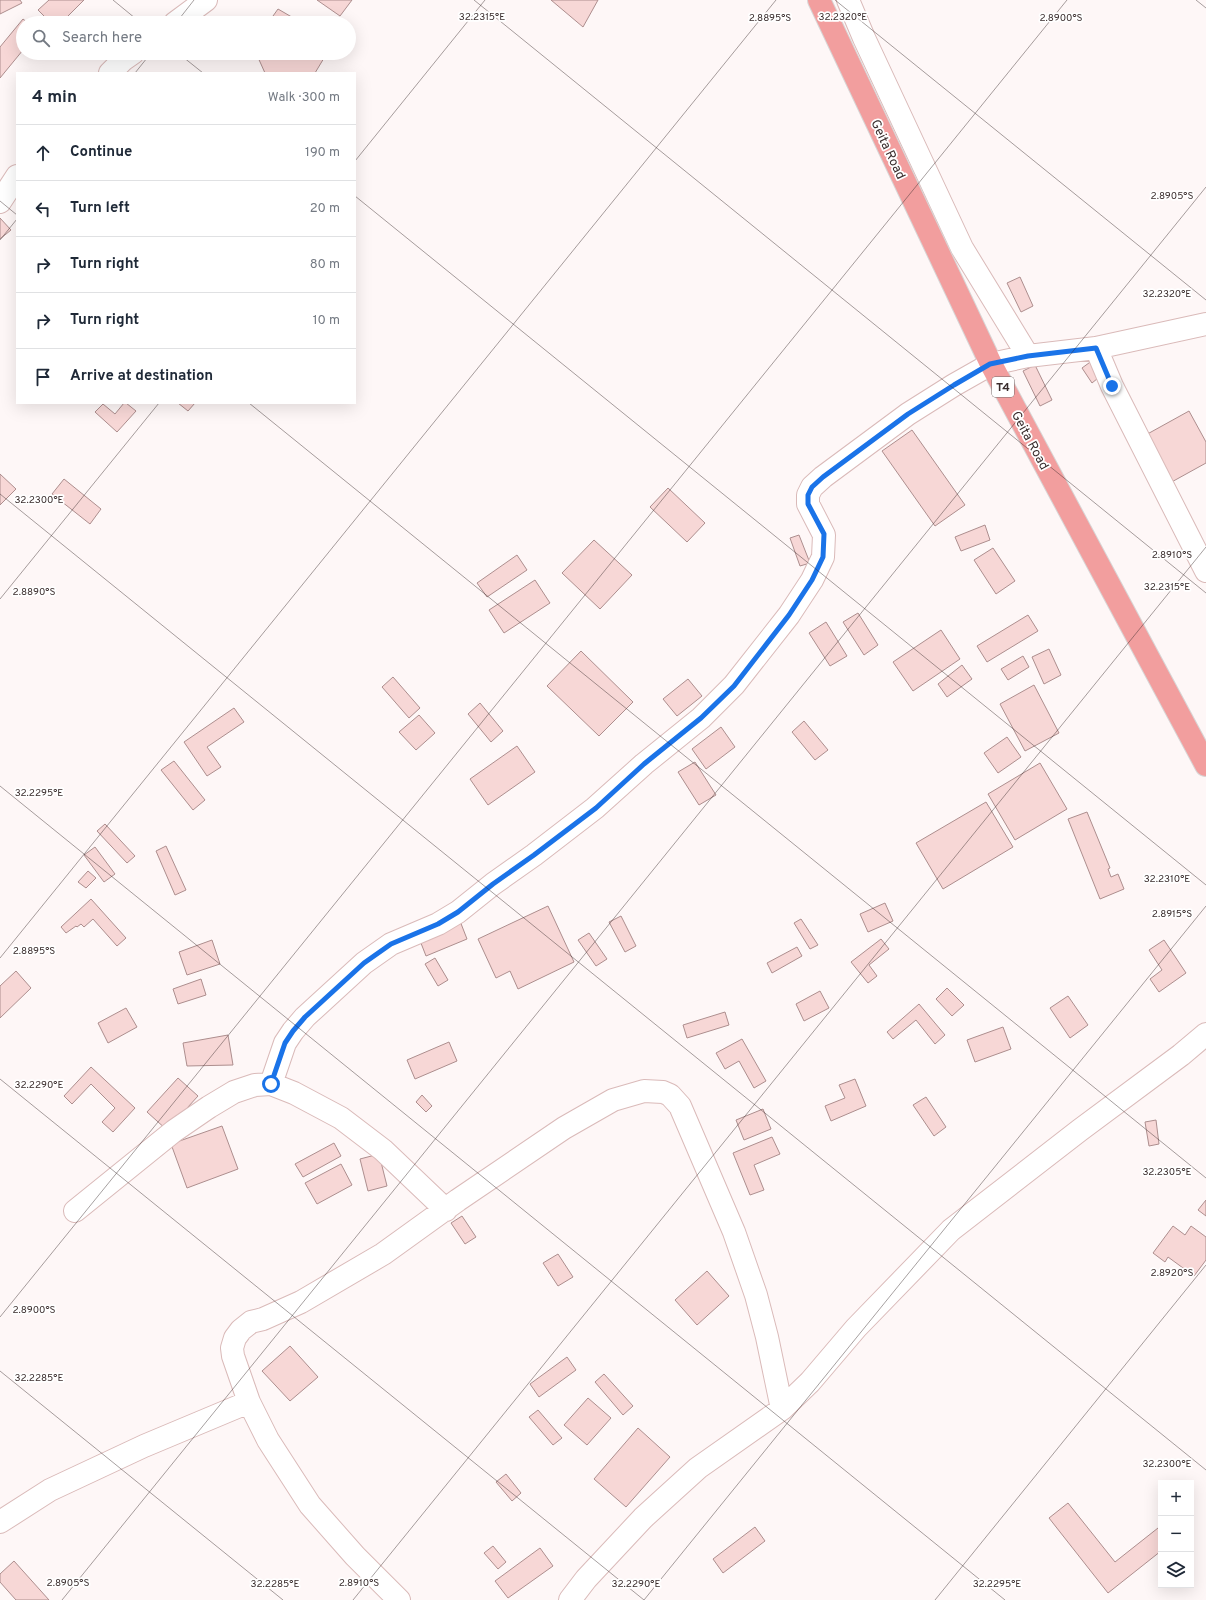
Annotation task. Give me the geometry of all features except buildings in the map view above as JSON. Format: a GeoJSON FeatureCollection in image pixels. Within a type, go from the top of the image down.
{"type":"FeatureCollection","features":[{"type":"Feature","properties":{"kind":"highway","name":"Geita Road"},"geometry":{"type":"LineString","coordinates":[[819,0],[990,364],[1206,765]]}},
{"type":"Feature","properties":{"kind":"street"},"geometry":{"type":"LineString","coordinates":[[184,16],[206,0]]}},
{"type":"Feature","properties":{"kind":"street"},"geometry":{"type":"LineString","coordinates":[[848,0],[864,38],[962,248],[1028,356]]}},
{"type":"Feature","properties":{"kind":"street"},"geometry":{"type":"LineString","coordinates":[[111,72],[125,60]]}},
{"type":"Feature","properties":{"kind":"street"},"geometry":{"type":"LineString","coordinates":[[0,202],[16,178]]}},
{"type":"Feature","properties":{"kind":"street"},"geometry":{"type":"LineString","coordinates":[[271,1084],[285,1043],[293,1031],[305,1017],[364,963],[391,944],[438,924],[458,912],[493,884],[596,808],[644,764],[701,718],[734,686],[789,615],[812,580],[823,557],[824,534],[808,504],[808,495],[812,487],[823,477],[908,414],[990,364],[1028,356],[1096,348],[1206,324]]}},
{"type":"Feature","properties":{"kind":"street"},"geometry":{"type":"LineString","coordinates":[[1096,348],[1112,386],[1206,572]]}},
{"type":"Feature","properties":{"kind":"street"},"geometry":{"type":"LineString","coordinates":[[570,1600],[586,1579],[643,1518],[698,1468],[782,1409],[810,1382],[856,1328],[951,1230],[1073,1135],[1181,1055],[1206,1034]]}},
{"type":"Feature","properties":{"kind":"street"},"geometry":{"type":"LineString","coordinates":[[75,1211],[174,1131],[209,1107],[234,1092],[256,1085],[271,1084],[294,1093],[341,1118],[383,1150],[446,1210]]}},
{"type":"Feature","properties":{"kind":"street"},"geometry":{"type":"LineString","coordinates":[[398,1600],[355,1556],[310,1505],[268,1440],[249,1402],[232,1356],[232,1348],[235,1338],[241,1330],[251,1322],[263,1319],[301,1302],[383,1254],[564,1128],[613,1100],[644,1090],[663,1092],[670,1095],[680,1106],[734,1232],[756,1296],[768,1337],[782,1409]]}},
{"type":"Feature","properties":{"kind":"street"},"geometry":{"type":"LineString","coordinates":[[0,1522],[50,1490],[144,1446],[249,1402]]}},
{"type":"Feature","properties":{"kind":"route"},"geometry":{"type":"LineString","coordinates":[[271,1084],[285,1043],[293,1031],[305,1017],[364,963],[391,944],[438,924],[458,912],[493,884],[596,808],[644,764],[701,718],[734,686],[789,615],[812,580],[823,557],[824,534],[808,504],[808,495],[812,487],[823,477],[908,414],[990,364],[1028,356],[1096,348],[1112,386]]}}]}
